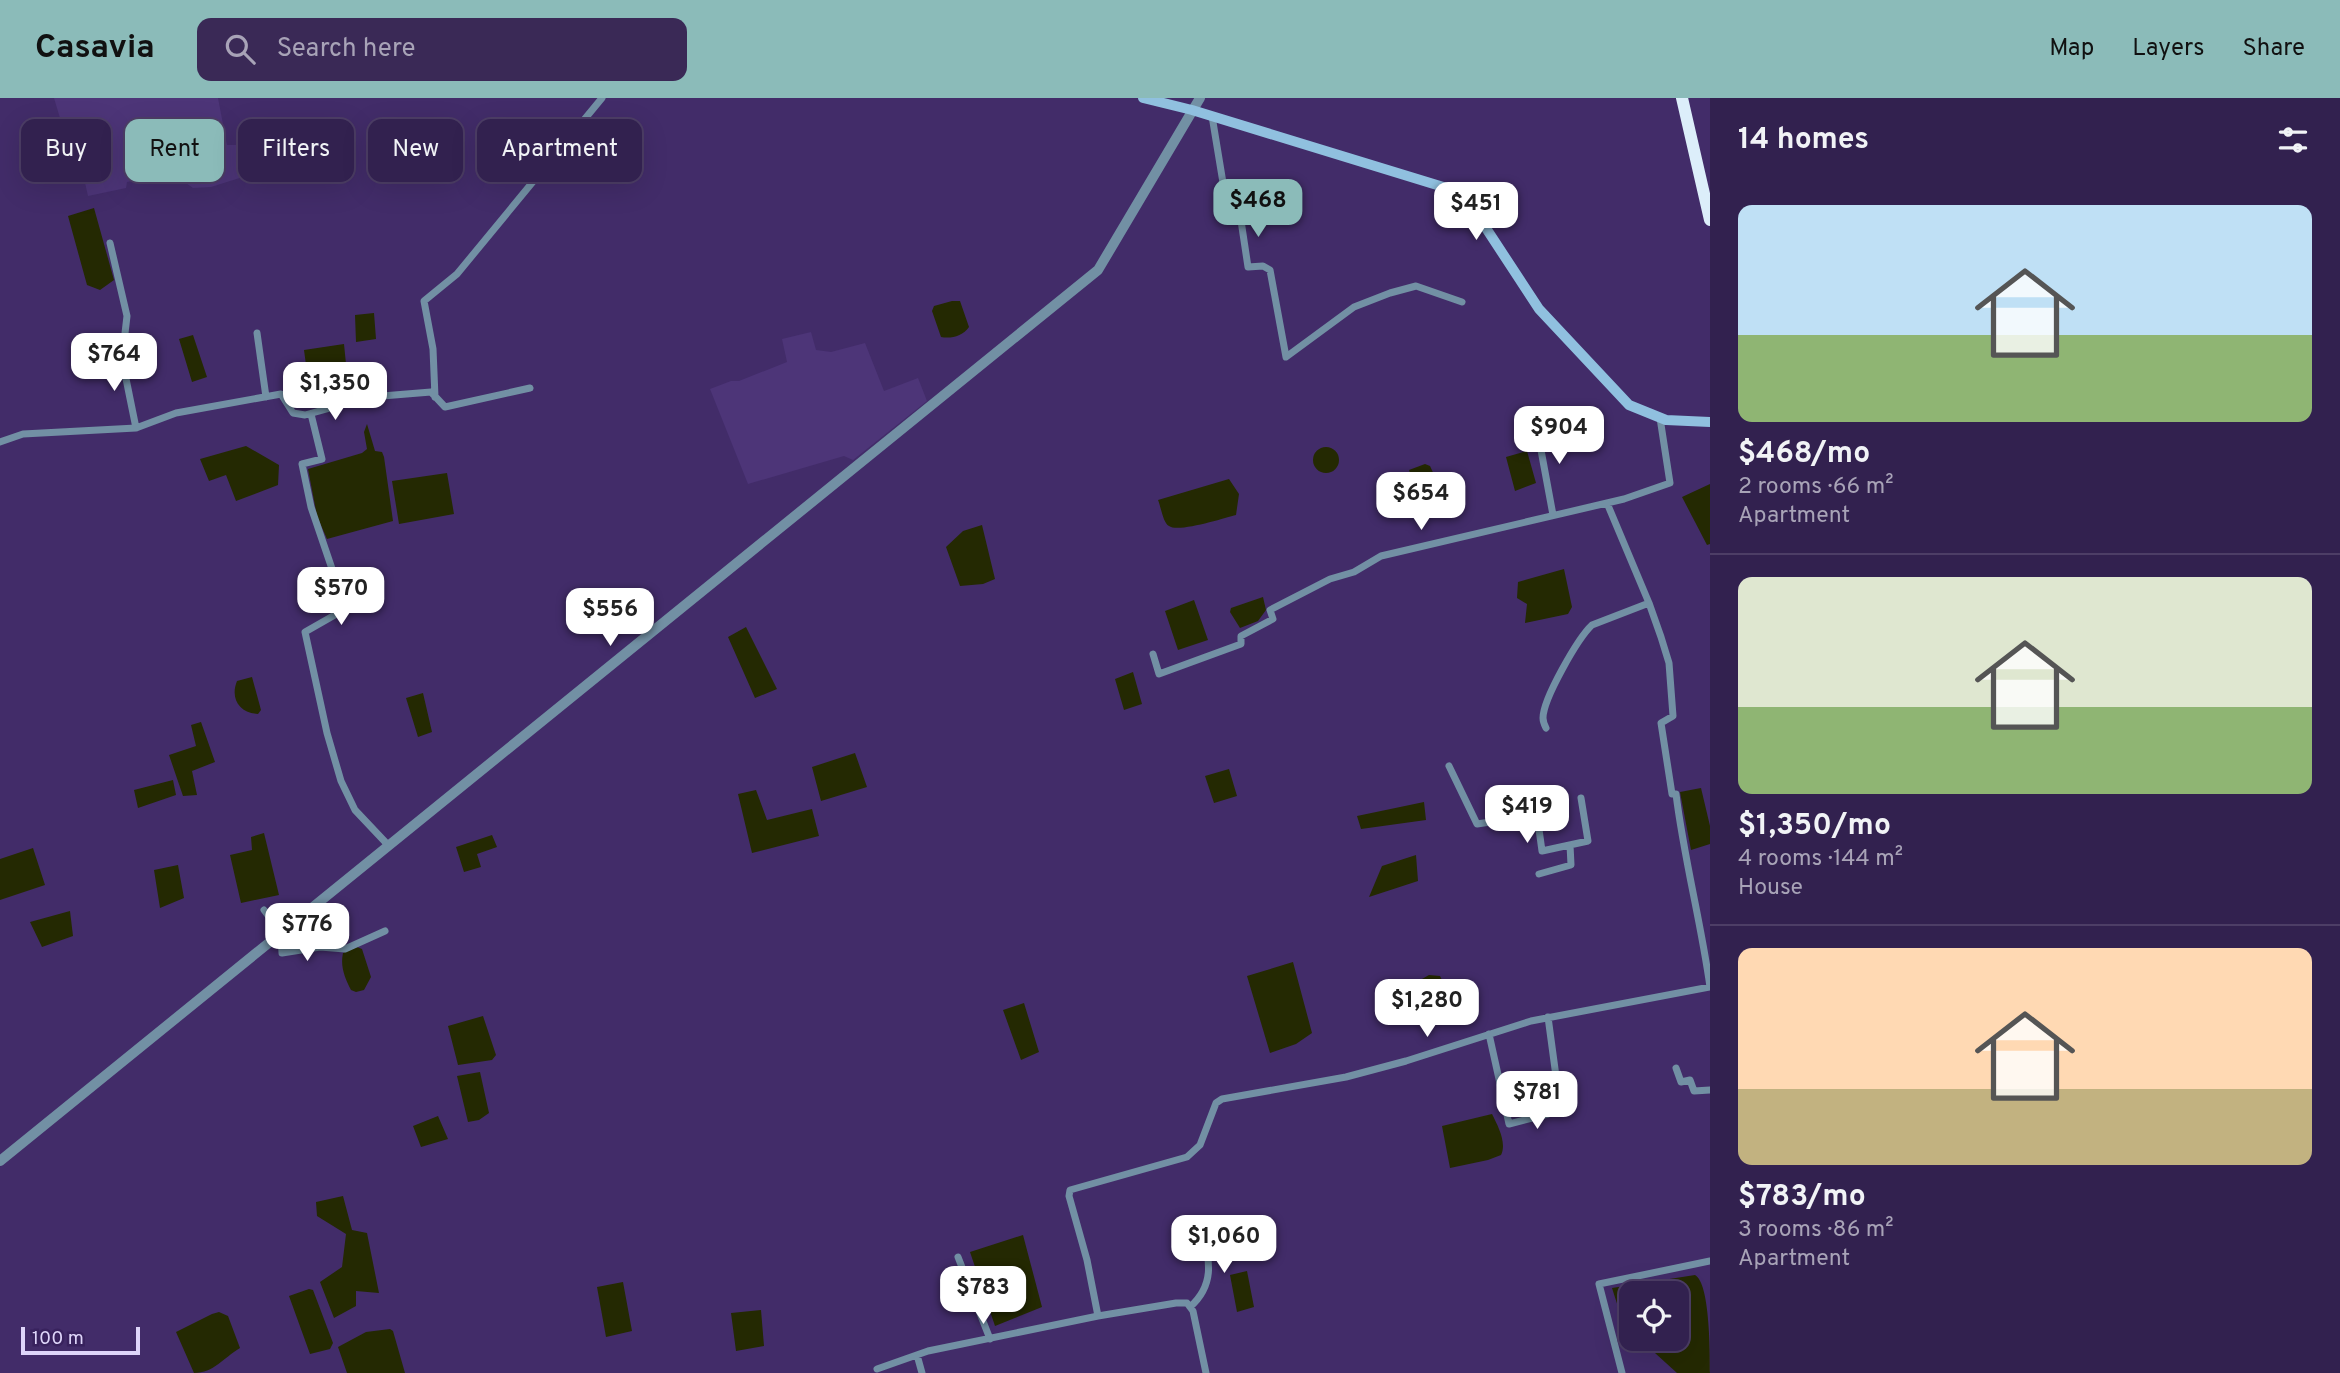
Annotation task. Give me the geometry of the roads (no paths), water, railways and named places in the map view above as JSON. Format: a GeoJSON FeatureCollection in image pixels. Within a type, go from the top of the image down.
{"type":"FeatureCollection","features":[{"type":"Feature","properties":{"kind":"highway"},"geometry":{"type":"LineString","coordinates":[[1682,98],[1710,220]]}},
{"type":"Feature","properties":{"kind":"main road"},"geometry":{"type":"LineString","coordinates":[[1143,98],[1192,110],[1463,193],[1539,309],[1629,405],[1666,420],[1710,422]]}},
{"type":"Feature","properties":{"kind":"street"},"geometry":{"type":"LineString","coordinates":[[435,397],[433,349],[424,301],[457,274],[602,98]]}},
{"type":"Feature","properties":{"kind":"street"},"geometry":{"type":"LineString","coordinates":[[0,1161],[1098,270],[1200,98]]}},
{"type":"Feature","properties":{"kind":"street"},"geometry":{"type":"LineString","coordinates":[[1212,116],[1227,207],[1240,214],[1248,267],[1270,270],[1286,357],[1354,307],[1390,293],[1416,286],[1462,302]]}},
{"type":"Feature","properties":{"kind":"street"},"geometry":{"type":"LineString","coordinates":[[110,243],[127,316],[122,359],[136,428]]}},
{"type":"Feature","properties":{"kind":"street"},"geometry":{"type":"LineString","coordinates":[[257,333],[267,397]]}},
{"type":"Feature","properties":{"kind":"street"},"geometry":{"type":"LineString","coordinates":[[0,442],[23,434],[136,428],[176,413],[281,394],[293,414],[310,414],[370,397],[431,392],[445,407],[530,388]]}},
{"type":"Feature","properties":{"kind":"street"},"geometry":{"type":"LineString","coordinates":[[310,414],[322,459],[302,464],[311,507],[343,601],[340,612],[305,632],[327,733],[341,781],[355,810],[389,846]]}},
{"type":"Feature","properties":{"kind":"street"},"geometry":{"type":"LineString","coordinates":[[1153,654],[1159,674],[1241,644],[1241,636],[1273,619],[1270,610],[1330,579],[1354,572],[1381,556],[1607,503],[1670,483],[1660,418]]}},
{"type":"Feature","properties":{"kind":"street"},"geometry":{"type":"LineString","coordinates":[[1536,423],[1553,515]]}},
{"type":"Feature","properties":{"kind":"street"},"geometry":{"type":"LineString","coordinates":[[1098,1316],[1087,1260],[1069,1196],[1070,1190],[1187,1157],[1200,1145],[1216,1103],[1222,1098],[1346,1077],[1548,1017],[1710,987],[1703,939],[1682,845],[1676,793],[1672,794],[1661,723],[1673,716],[1669,663],[1649,603],[1607,503]]}},
{"type":"Feature","properties":{"kind":"street"},"geometry":{"type":"LineString","coordinates":[[1546,729],[1542,719],[1546,707],[1569,656],[1585,631],[1592,625],[1649,603]]}},
{"type":"Feature","properties":{"kind":"street"},"geometry":{"type":"LineString","coordinates":[[1449,766],[1477,824],[1537,816],[1542,851],[1588,841],[1581,798]]}},
{"type":"Feature","properties":{"kind":"street"},"geometry":{"type":"LineString","coordinates":[[1539,874],[1572,865],[1570,845]]}},
{"type":"Feature","properties":{"kind":"street"},"geometry":{"type":"LineString","coordinates":[[264,910],[281,933],[282,953],[320,947],[345,949],[385,931]]}},
{"type":"Feature","properties":{"kind":"street"},"geometry":{"type":"LineString","coordinates":[[1489,1034],[1509,1124],[1548,1114],[1560,1106],[1548,1017]]}},
{"type":"Feature","properties":{"kind":"street"},"geometry":{"type":"LineString","coordinates":[[1676,1068],[1681,1082],[1690,1080],[1694,1091],[1710,1090]]}},
{"type":"Feature","properties":{"kind":"street"},"geometry":{"type":"LineString","coordinates":[[1190,1307],[1198,1300],[1210,1271],[1203,1229]]}},
{"type":"Feature","properties":{"kind":"street"},"geometry":{"type":"LineString","coordinates":[[958,1258],[990,1339]]}},
{"type":"Feature","properties":{"kind":"street"},"geometry":{"type":"LineString","coordinates":[[1622,1373],[1599,1284],[1710,1261]]}},
{"type":"Feature","properties":{"kind":"street"},"geometry":{"type":"LineString","coordinates":[[877,1369],[917,1355],[1098,1316],[1188,1303],[1206,1373]]}},
{"type":"Feature","properties":{"kind":"street"},"geometry":{"type":"LineString","coordinates":[[917,1355],[922,1373]]}}]}
